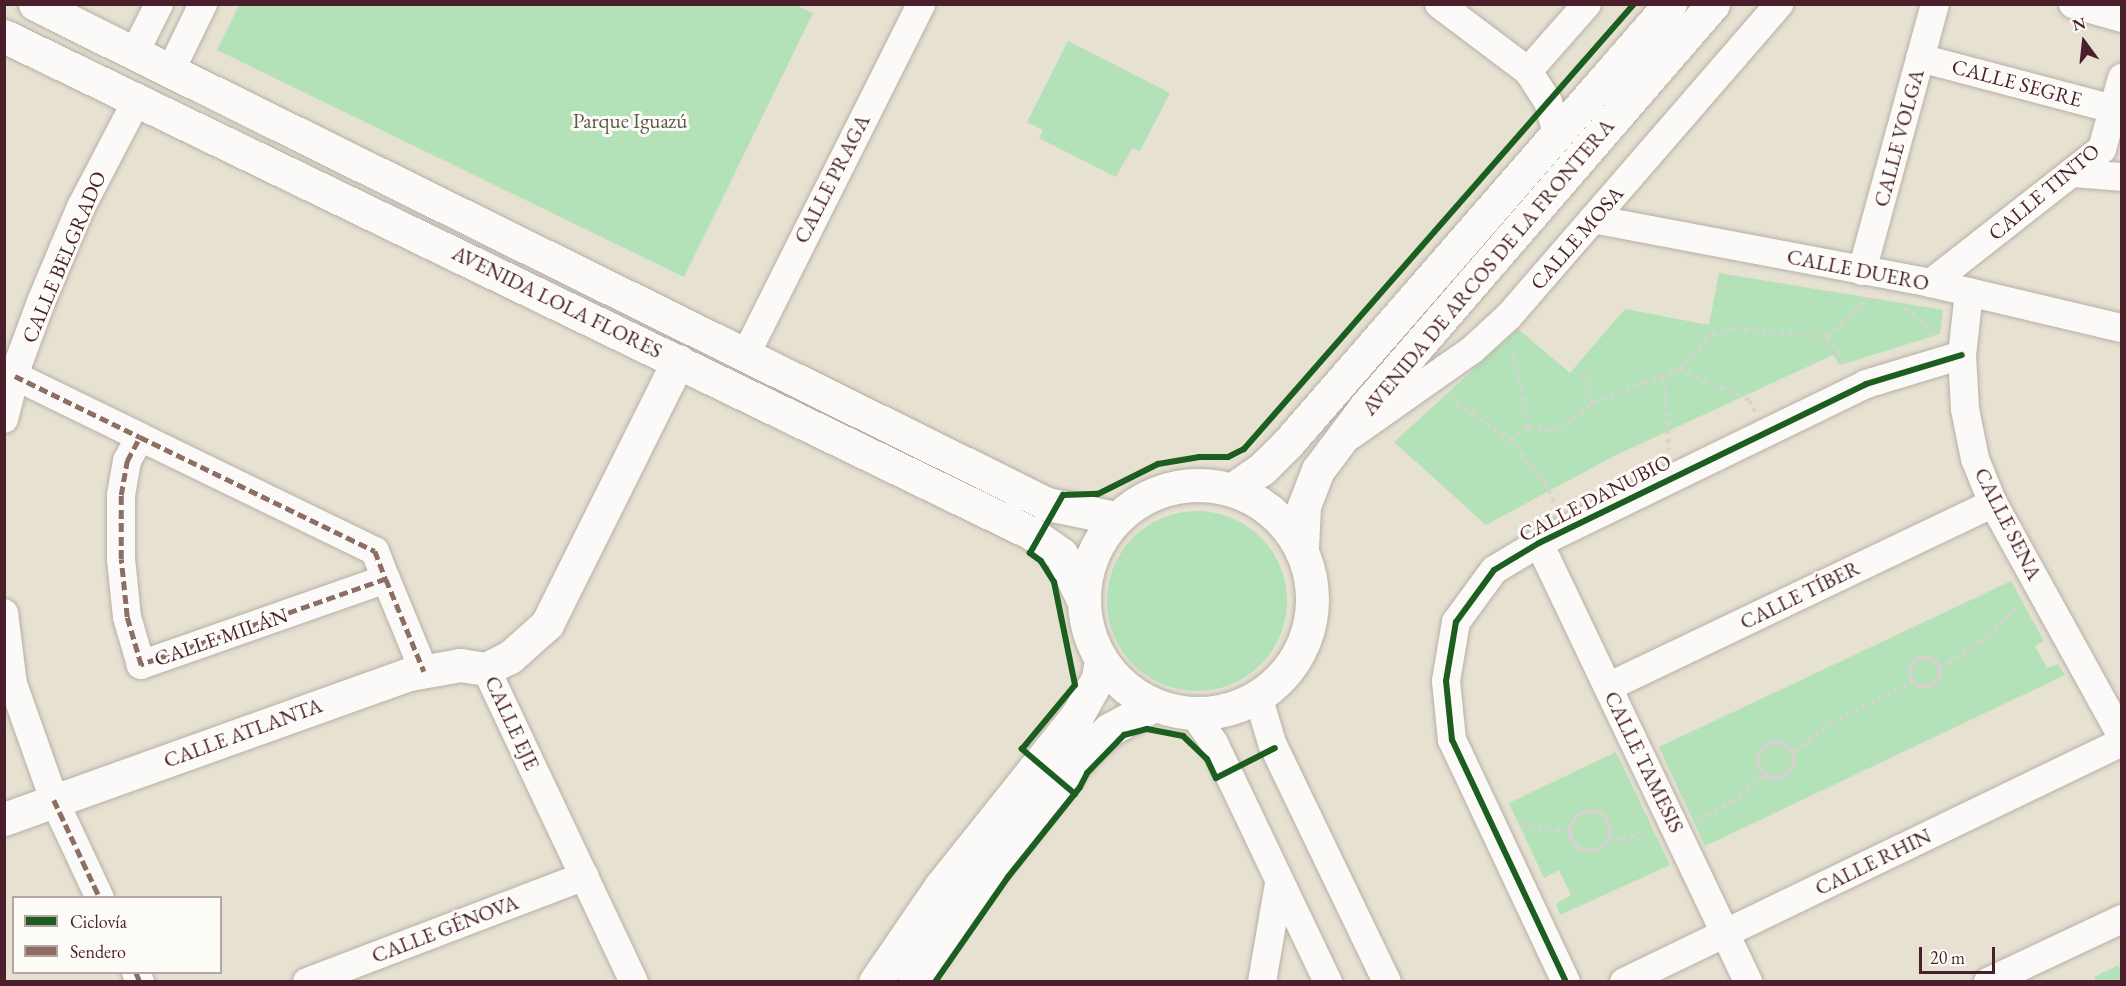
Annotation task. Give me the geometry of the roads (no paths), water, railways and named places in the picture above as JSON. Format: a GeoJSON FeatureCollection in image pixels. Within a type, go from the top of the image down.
{"type":"FeatureCollection","features":[{"type":"Feature","properties":{"kind":"main road","name":"AVENIDA LOLA FLORES"},"geometry":{"type":"LineString","coordinates":[[35,4],[1047,504],[1115,518]]}},
{"type":"Feature","properties":{"kind":"main road","name":"AVENIDA DE ARCOS DE LA FRONTERA"},"geometry":{"type":"LineString","coordinates":[[1233,489],[1262,469],[1288,443],[1670,4]]}},
{"type":"Feature","properties":{"kind":"main road","name":"AVENIDA DE ARCOS DE LA FRONTERA"},"geometry":{"type":"LineString","coordinates":[[1302,548],[1304,506],[1318,470],[1344,440],[1399,366],[1713,4]]}},
{"type":"Feature","properties":{"kind":"main road","name":"AVENIDA LOLA FLORES"},"geometry":{"type":"LineString","coordinates":[[4,36],[1039,538],[1061,554],[1083,600]]}},
{"type":"Feature","properties":{"kind":"main road","name":"CALLE EJE"},"geometry":{"type":"LineString","coordinates":[[486,669],[524,648],[547,624],[678,361]]}},
{"type":"Feature","properties":{"kind":"main road"},"geometry":{"type":"LineString","coordinates":[[1194,484],[1233,489],[1260,501],[1279,516],[1302,548],[1314,598],[1312,619],[1298,656],[1285,674],[1258,696],[1232,708],[1193,714],[1154,705],[1128,689],[1101,660],[1090,639],[1083,600],[1090,560],[1115,518],[1132,505],[1168,488],[1194,484]]}},
{"type":"Feature","properties":{"kind":"main road"},"geometry":{"type":"LineString","coordinates":[[875,981],[940,887],[1078,714],[1098,678],[1101,660]]}},
{"type":"Feature","properties":{"kind":"main road","name":"CALLE ATLANTA"},"geometry":{"type":"LineString","coordinates":[[4,819],[424,671],[460,665],[486,669]]}},
{"type":"Feature","properties":{"kind":"main road"},"geometry":{"type":"LineString","coordinates":[[914,981],[971,896],[1084,753],[1109,730],[1154,705]]}},
{"type":"Feature","properties":{"kind":"street"},"geometry":{"type":"LineString","coordinates":[[134,54],[159,4]]}},
{"type":"Feature","properties":{"kind":"street"},"geometry":{"type":"LineString","coordinates":[[170,72],[203,4]]}},
{"type":"Feature","properties":{"kind":"street","name":"CALLE PRAGA"},"geometry":{"type":"LineString","coordinates":[[746,354],[921,4]]}},
{"type":"Feature","properties":{"kind":"street"},"geometry":{"type":"LineString","coordinates":[[1439,4],[1528,71],[1548,102],[1557,133]]}},
{"type":"Feature","properties":{"kind":"street"},"geometry":{"type":"LineString","coordinates":[[1528,71],[1587,4]]}},
{"type":"Feature","properties":{"kind":"street","name":"CALLE MOSA"},"geometry":{"type":"LineString","coordinates":[[1344,440],[1472,350],[1500,325],[1779,4]]}},
{"type":"Feature","properties":{"kind":"street","name":"CALLE VOLGA"},"geometry":{"type":"LineString","coordinates":[[1877,279],[1920,58],[1935,4]]}},
{"type":"Feature","properties":{"kind":"street"},"geometry":{"type":"LineString","coordinates":[[2073,4],[2121,18]]}},
{"type":"Feature","properties":{"kind":"street","name":"CALLE SEGRE"},"geometry":{"type":"LineString","coordinates":[[1920,58],[2113,109]]}},
{"type":"Feature","properties":{"kind":"street","name":"CALLE TINTO"},"geometry":{"type":"LineString","coordinates":[[1931,283],[2102,149],[2121,78]]}},
{"type":"Feature","properties":{"kind":"street","name":"CALLE BELGRADO"},"geometry":{"type":"LineString","coordinates":[[4,418],[15,376],[81,207],[137,100]]}},
{"type":"Feature","properties":{"kind":"street"},"geometry":{"type":"LineString","coordinates":[[2072,173],[2121,177]]}},
{"type":"Feature","properties":{"kind":"street","name":"CALLE DUERO"},"geometry":{"type":"LineString","coordinates":[[1593,219],[1877,279],[1931,283],[2121,328]]}},
{"type":"Feature","properties":{"kind":"street","name":"CALLE SENA"},"geometry":{"type":"LineString","coordinates":[[1969,292],[1952,358],[1975,459],[1993,503],[2121,737]]}},
{"type":"Feature","properties":{"kind":"street","name":"CALLE DANUBIO"},"geometry":{"type":"LineString","coordinates":[[1566,981],[1452,740],[1446,681],[1456,622],[1494,570],[1539,543],[1857,388],[1952,358]]}},
{"type":"Feature","properties":{"kind":"street"},"geometry":{"type":"LineString","coordinates":[[15,376],[375,551],[424,671]]}},
{"type":"Feature","properties":{"kind":"street","name":"CALLE MILÁN"},"geometry":{"type":"LineString","coordinates":[[140,436],[128,461],[121,495],[121,559],[127,617],[141,665],[386,579]]}},
{"type":"Feature","properties":{"kind":"street","name":"CALLE TÍBER"},"geometry":{"type":"LineString","coordinates":[[1608,687],[1993,503]]}},
{"type":"Feature","properties":{"kind":"street","name":"CALLE TAMESIS"},"geometry":{"type":"LineString","coordinates":[[1539,543],[1748,981]]}},
{"type":"Feature","properties":{"kind":"street"},"geometry":{"type":"LineString","coordinates":[[4,613],[12,684],[54,800],[100,896]]}},
{"type":"Feature","properties":{"kind":"street","name":"CALLE EJE"},"geometry":{"type":"LineString","coordinates":[[486,669],[634,981]]}},
{"type":"Feature","properties":{"kind":"street"},"geometry":{"type":"LineString","coordinates":[[1258,696],[1275,748],[1387,981]]}},
{"type":"Feature","properties":{"kind":"street"},"geometry":{"type":"LineString","coordinates":[[1193,714],[1214,743],[1279,884],[1328,981]]}},
{"type":"Feature","properties":{"kind":"street","name":"CALLE RHIN"},"geometry":{"type":"LineString","coordinates":[[1623,981],[2121,742]]}},
{"type":"Feature","properties":{"kind":"street","name":"CALLE GÉNOVA"},"geometry":{"type":"LineString","coordinates":[[307,981],[584,876]]}},
{"type":"Feature","properties":{"kind":"street"},"geometry":{"type":"LineString","coordinates":[[1262,981],[1279,884]]}},
{"type":"Feature","properties":{"kind":"street"},"geometry":{"type":"LineString","coordinates":[[1988,981],[2121,918]]}},
{"type":"Feature","properties":{"kind":"park label","name":"Parque Iguazú"},"geometry":{"type":"Point","coordinates":[630,121]}}]}
